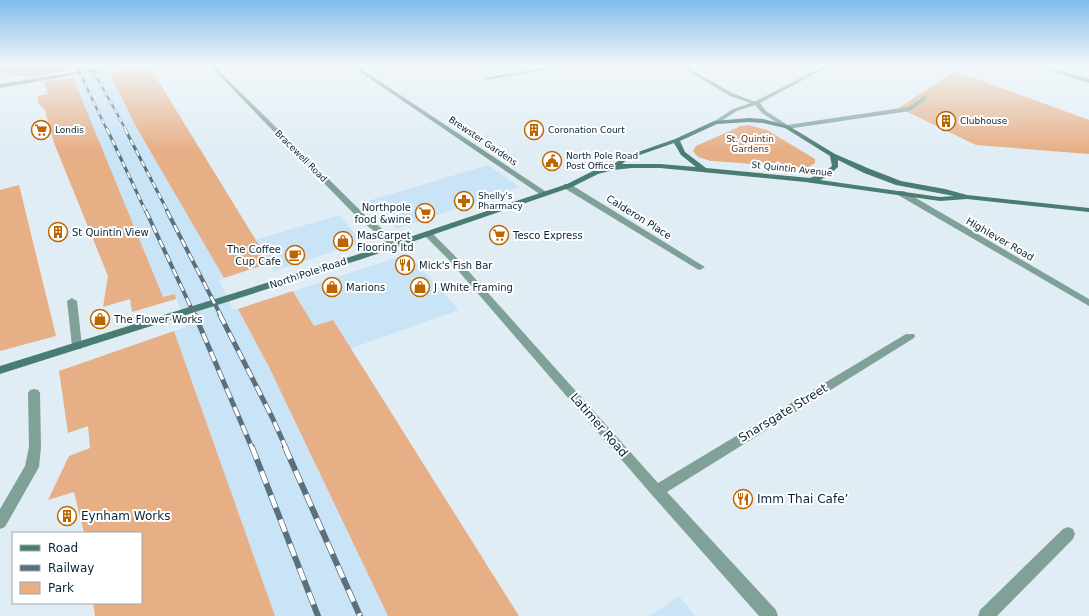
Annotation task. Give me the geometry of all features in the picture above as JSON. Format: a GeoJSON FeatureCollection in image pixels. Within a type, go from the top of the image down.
{"type":"FeatureCollection","features":[{"type":"Feature","properties":{"kind":"main road"},"geometry":{"type":"LineString","coordinates":[[613,168],[626,158],[677,140],[716,122],[749,120],[763,121],[787,127],[833,155],[836,160],[836,166],[831,172],[824,177],[805,180]]}},
{"type":"Feature","properties":{"kind":"main road"},"geometry":{"type":"LineString","coordinates":[[677,140],[679,150],[684,155],[694,163],[710,171]]}},
{"type":"Feature","properties":{"kind":"main road","name":"St Quintin Avenue"},"geometry":{"type":"LineString","coordinates":[[833,155],[884,179],[899,183],[945,191],[967,197],[1089,210]]}},
{"type":"Feature","properties":{"kind":"main road","name":"St Quintin Avenue"},"geometry":{"type":"LineString","coordinates":[[613,168],[640,165],[805,180],[940,199],[967,197]]}},
{"type":"Feature","properties":{"kind":"main road","name":"North Pole Road"},"geometry":{"type":"LineString","coordinates":[[0,370],[428,234],[567,186],[587,176],[613,168]]}},
{"type":"Feature","properties":{"kind":"street","name":"Bracewell Road"},"geometry":{"type":"LineString","coordinates":[[239,94],[364,219],[375,227],[393,245]]}},
{"type":"Feature","properties":{"kind":"street","name":"Brewster Gardens"},"geometry":{"type":"LineString","coordinates":[[395,94],[544,193]]}},
{"type":"Feature","properties":{"kind":"street"},"geometry":{"type":"LineString","coordinates":[[730,94],[756,103],[764,112],[787,127],[910,109],[925,98]]}},
{"type":"Feature","properties":{"kind":"street"},"geometry":{"type":"LineString","coordinates":[[716,122],[735,110],[756,103],[774,94]]}},
{"type":"Feature","properties":{"kind":"street","name":"Calderon Place"},"geometry":{"type":"LineString","coordinates":[[567,186],[700,268]]}},
{"type":"Feature","properties":{"kind":"street","name":"Highlever Road"},"geometry":{"type":"LineString","coordinates":[[901,193],[1089,303]]}},
{"type":"Feature","properties":{"kind":"street","name":"Latimer Road"},"geometry":{"type":"LineString","coordinates":[[428,234],[451,257],[656,491],[770,616]]}},
{"type":"Feature","properties":{"kind":"street"},"geometry":{"type":"LineString","coordinates":[[72,300],[78,346]]}},
{"type":"Feature","properties":{"kind":"street","name":"Snarsgate Street"},"geometry":{"type":"LineString","coordinates":[[656,491],[910,336]]}},
{"type":"Feature","properties":{"kind":"street"},"geometry":{"type":"LineString","coordinates":[[0,522],[32,467],[35,447],[34,393]]}},
{"type":"Feature","properties":{"kind":"street"},"geometry":{"type":"LineString","coordinates":[[986,616],[1068,534]]}},
{"type":"Feature","properties":{"kind":"shaded area"},"geometry":{"type":"Polygon","coordinates":[[[79,94],[120,94],[135,125],[224,278],[219,280],[233,310],[238,309],[269,367],[388,616],[275,616],[174,331],[186,327],[175,294],[163,298],[79,94]]]}},
{"type":"Feature","properties":{"kind":"shaded area"},"geometry":{"type":"Polygon","coordinates":[[[488,165],[520,187],[397,229],[368,201],[488,165]]]}},
{"type":"Feature","properties":{"kind":"shaded area"},"geometry":{"type":"Polygon","coordinates":[[[339,215],[362,242],[274,271],[255,240],[339,215]]]}},
{"type":"Feature","properties":{"kind":"shaded area"},"geometry":{"type":"Polygon","coordinates":[[[408,254],[459,310],[349,349],[333,320],[314,326],[294,291],[408,254]]]}},
{"type":"Feature","properties":{"kind":"shaded area"},"geometry":{"type":"Polygon","coordinates":[[[679,596],[695,616],[650,616],[679,596]]]}},
{"type":"Feature","properties":{"kind":"green space"},"geometry":{"type":"Polygon","coordinates":[[[48,94],[79,94],[163,297],[175,294],[176,299],[132,312],[130,299],[103,307],[108,276],[54,143],[45,110],[38,103],[38,96],[48,94]]]}},
{"type":"Feature","properties":{"kind":"green space"},"geometry":{"type":"Polygon","coordinates":[[[120,94],[166,94],[270,263],[224,278],[135,125],[120,94]]]}},
{"type":"Feature","properties":{"kind":"green space"},"geometry":{"type":"Polygon","coordinates":[[[921,94],[1017,94],[1089,120],[1089,154],[976,145],[899,108],[921,94]]]}},
{"type":"Feature","properties":{"kind":"green space","name":"St. Quintin Gardens"},"geometry":{"type":"Polygon","coordinates":[[[749,125],[767,130],[815,159],[815,163],[809,167],[794,167],[711,161],[698,157],[693,151],[696,146],[741,126],[749,125]]]}},
{"type":"Feature","properties":{"kind":"green space"},"geometry":{"type":"Polygon","coordinates":[[[19,185],[56,336],[0,351],[0,190],[19,185]]]}},
{"type":"Feature","properties":{"kind":"green space"},"geometry":{"type":"Polygon","coordinates":[[[293,291],[314,326],[333,320],[519,616],[388,616],[269,367],[238,309],[293,291]]]}},
{"type":"Feature","properties":{"kind":"green space"},"geometry":{"type":"Polygon","coordinates":[[[174,331],[275,616],[95,616],[93,604],[142,604],[142,532],[84,532],[74,492],[48,500],[69,456],[90,448],[88,426],[68,433],[59,371],[174,331]]]}},
{"type":"Feature","properties":{"kind":"railway"},"geometry":{"type":"LineString","coordinates":[[90,94],[107,130]]}},
{"type":"Feature","properties":{"kind":"railway"},"geometry":{"type":"LineString","coordinates":[[106,94],[126,130]]}},
{"type":"Feature","properties":{"kind":"railway"},"geometry":{"type":"LineString","coordinates":[[107,129],[146,212]]}},
{"type":"Feature","properties":{"kind":"railway"},"geometry":{"type":"LineString","coordinates":[[125,129],[168,212]]}},
{"type":"Feature","properties":{"kind":"railway"},"geometry":{"type":"LineString","coordinates":[[146,211],[195,316]]}},
{"type":"Feature","properties":{"kind":"railway"},"geometry":{"type":"LineString","coordinates":[[167,211],[221,316]]}},
{"type":"Feature","properties":{"kind":"railway"},"geometry":{"type":"LineString","coordinates":[[195,315],[252,448]]}},
{"type":"Feature","properties":{"kind":"railway"},"geometry":{"type":"LineString","coordinates":[[220,315],[272,417],[286,448]]}},
{"type":"Feature","properties":{"kind":"railway"},"geometry":{"type":"LineString","coordinates":[[252,447],[318,616]]}},
{"type":"Feature","properties":{"kind":"railway"},"geometry":{"type":"LineString","coordinates":[[285,447],[360,616]]}},
{"type":"Feature","properties":{"kind":"place","name":"Clubhouse"},"geometry":{"type":"Point","coordinates":[946,121]}},
{"type":"Feature","properties":{"kind":"place","name":"Londis"},"geometry":{"type":"Point","coordinates":[41,130]}},
{"type":"Feature","properties":{"kind":"place","name":"Coronation Court"},"geometry":{"type":"Point","coordinates":[534,130]}},
{"type":"Feature","properties":{"kind":"place","name":"North Pole Road Post Office"},"geometry":{"type":"Point","coordinates":[552,161]}},
{"type":"Feature","properties":{"kind":"place","name":"Shelly's Pharmacy"},"geometry":{"type":"Point","coordinates":[464,201]}},
{"type":"Feature","properties":{"kind":"place","name":"Northpole food &wine"},"geometry":{"type":"Point","coordinates":[425,213]}},
{"type":"Feature","properties":{"kind":"place","name":"St Quintin View"},"geometry":{"type":"Point","coordinates":[58,232]}},
{"type":"Feature","properties":{"kind":"place","name":"Tesco Express"},"geometry":{"type":"Point","coordinates":[499,235]}},
{"type":"Feature","properties":{"kind":"place","name":"MasCarpet Flooring ltd"},"geometry":{"type":"Point","coordinates":[343,241]}},
{"type":"Feature","properties":{"kind":"place","name":"The Coffee Cup Cafe"},"geometry":{"type":"Point","coordinates":[295,255]}},
{"type":"Feature","properties":{"kind":"place","name":"Mick's Fish Bar"},"geometry":{"type":"Point","coordinates":[405,265]}},
{"type":"Feature","properties":{"kind":"place","name":"Marions"},"geometry":{"type":"Point","coordinates":[332,287]}},
{"type":"Feature","properties":{"kind":"place","name":"J White Framing"},"geometry":{"type":"Point","coordinates":[420,287]}},
{"type":"Feature","properties":{"kind":"place","name":"The Flower Works"},"geometry":{"type":"Point","coordinates":[100,319]}},
{"type":"Feature","properties":{"kind":"place","name":"Imm Thai Cafe’"},"geometry":{"type":"Point","coordinates":[743,499]}},
{"type":"Feature","properties":{"kind":"place","name":"Eynham Works"},"geometry":{"type":"Point","coordinates":[67,516]}}]}
